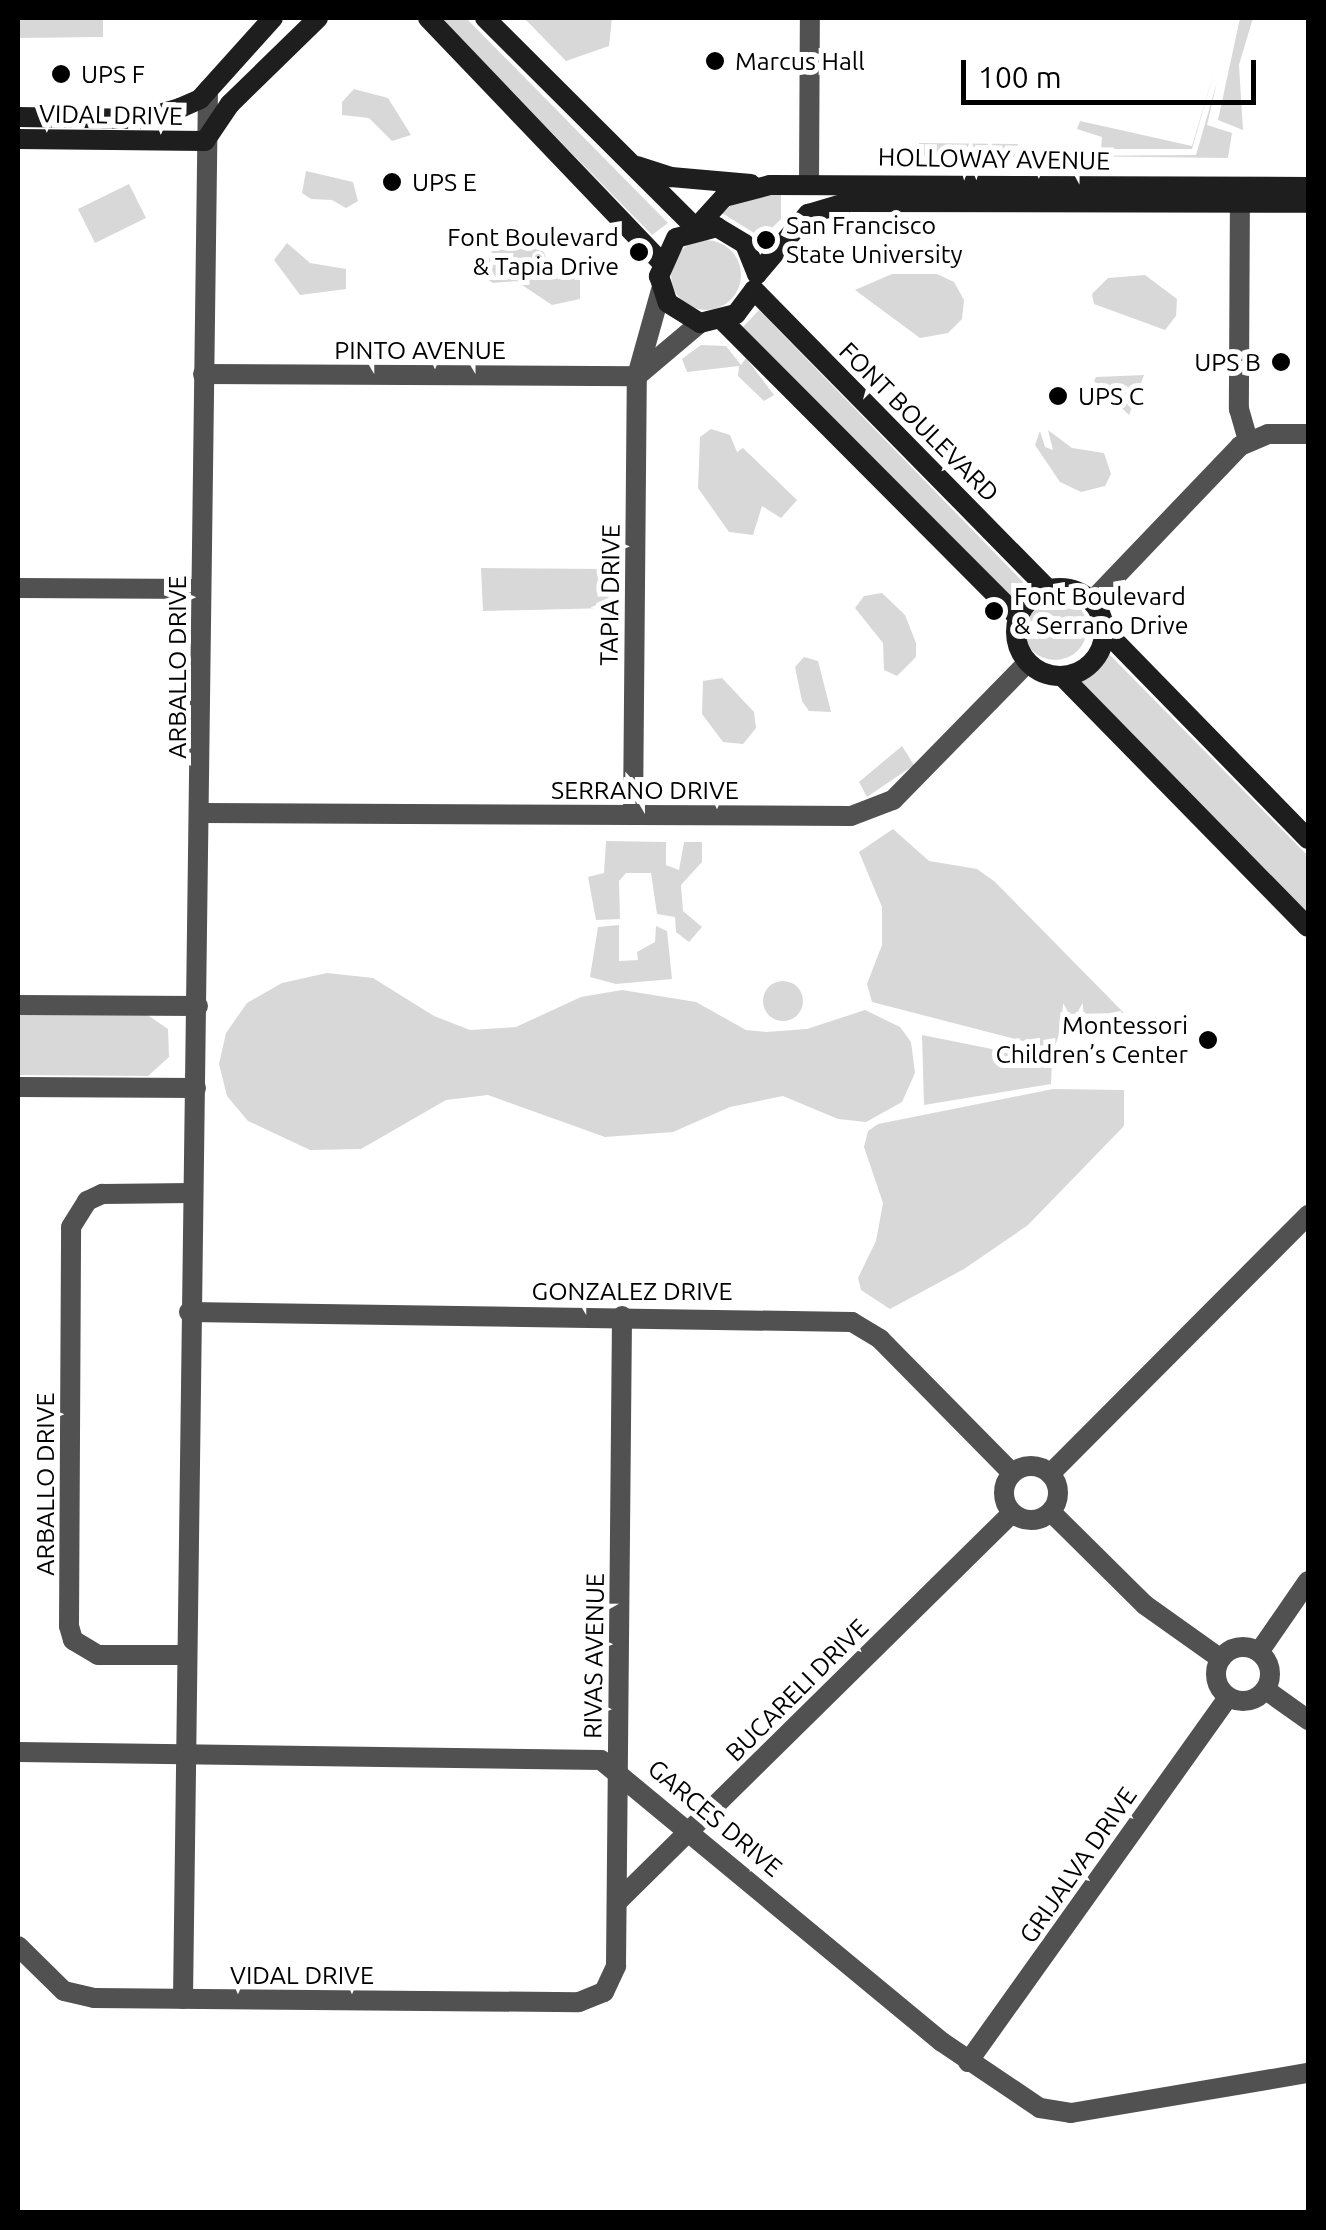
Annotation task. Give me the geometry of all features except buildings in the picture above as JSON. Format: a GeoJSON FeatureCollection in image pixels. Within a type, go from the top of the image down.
{"type":"FeatureCollection","features":[{"type":"Feature","properties":{"kind":"street"},"geometry":{"type":"LineString","coordinates":[[208,90],[272,18]]}},
{"type":"Feature","properties":{"kind":"street"},"geometry":{"type":"LineString","coordinates":[[205,141],[230,104],[318,18]]}},
{"type":"Feature","properties":{"kind":"street"},"geometry":{"type":"LineString","coordinates":[[428,18],[661,262]]}},
{"type":"Feature","properties":{"kind":"street"},"geometry":{"type":"LineString","coordinates":[[485,18],[696,228]]}},
{"type":"Feature","properties":{"kind":"street"},"geometry":{"type":"LineString","coordinates":[[809,183],[810,18]]}},
{"type":"Feature","properties":{"kind":"street","name":"VIDAL DRIVE"},"geometry":{"type":"LineString","coordinates":[[18,118],[142,118],[180,108],[208,90]]}},
{"type":"Feature","properties":{"kind":"street","name":"ARBALLO DRIVE"},"geometry":{"type":"LineString","coordinates":[[183,1999],[189,1312],[202,813],[208,90]]}},
{"type":"Feature","properties":{"kind":"street","name":"VIDAL DRIVE"},"geometry":{"type":"LineString","coordinates":[[18,139],[205,141]]}},
{"type":"Feature","properties":{"kind":"street"},"geometry":{"type":"LineString","coordinates":[[626,160],[671,177],[770,185]]}},
{"type":"Feature","properties":{"kind":"street","name":"HOLLOWAY AVENUE"},"geometry":{"type":"LineString","coordinates":[[696,228],[724,197],[770,185],[809,183],[1240,195],[1308,203]]}},
{"type":"Feature","properties":{"kind":"street","name":"HOLLOWAY AVENUE"},"geometry":{"type":"LineString","coordinates":[[755,282],[808,214],[849,202],[1240,195],[1308,187]]}},
{"type":"Feature","properties":{"kind":"street"},"geometry":{"type":"LineString","coordinates":[[1240,195],[1239,409],[1248,441]]}},
{"type":"Feature","properties":{"kind":"street"},"geometry":{"type":"LineString","coordinates":[[696,228],[732,233],[754,258],[755,282],[723,321],[700,323],[678,314],[662,290],[661,262],[676,238],[696,228]]}},
{"type":"Feature","properties":{"kind":"street","name":"FONT BOULEVARD"},"geometry":{"type":"LineString","coordinates":[[755,282],[1048,589]]}},
{"type":"Feature","properties":{"kind":"street","name":"TAPIA DRIVE"},"geometry":{"type":"LineString","coordinates":[[633,816],[637,376],[662,290]]}},
{"type":"Feature","properties":{"kind":"street"},"geometry":{"type":"LineString","coordinates":[[723,321],[1018,617],[1018,648],[1027,663],[1062,676],[1308,927]]}},
{"type":"Feature","properties":{"kind":"street"},"geometry":{"type":"LineString","coordinates":[[637,376],[700,323]]}},
{"type":"Feature","properties":{"kind":"street","name":"PINTO AVENUE"},"geometry":{"type":"LineString","coordinates":[[203,374],[637,376]]}},
{"type":"Feature","properties":{"kind":"street"},"geometry":{"type":"LineString","coordinates":[[1092,601],[1248,441],[1308,434]]}},
{"type":"Feature","properties":{"kind":"street"},"geometry":{"type":"LineString","coordinates":[[18,588],[202,589]]}},
{"type":"Feature","properties":{"kind":"street"},"geometry":{"type":"LineString","coordinates":[[1018,617],[1048,589],[1078,591],[1092,601],[1104,632],[1308,839]]}},
{"type":"Feature","properties":{"kind":"street"},"geometry":{"type":"LineString","coordinates":[[1062,676],[1092,662],[1104,632]]}},
{"type":"Feature","properties":{"kind":"street","name":"SERRANO DRIVE"},"geometry":{"type":"LineString","coordinates":[[202,813],[633,816],[874,811],[893,800],[1027,663]]}},
{"type":"Feature","properties":{"kind":"street"},"geometry":{"type":"LineString","coordinates":[[18,1005],[198,1006]]}},
{"type":"Feature","properties":{"kind":"street"},"geometry":{"type":"LineString","coordinates":[[18,1087],[196,1088]]}},
{"type":"Feature","properties":{"kind":"street","name":"ARBALLO DRIVE"},"geometry":{"type":"LineString","coordinates":[[186,1656],[98,1654],[73,1640],[69,1626],[71,1227],[87,1200],[102,1194],[192,1193]]}},
{"type":"Feature","properties":{"kind":"street"},"geometry":{"type":"LineString","coordinates":[[1050,1474],[1308,1215]]}},
{"type":"Feature","properties":{"kind":"street","name":"GONZALEZ DRIVE"},"geometry":{"type":"LineString","coordinates":[[189,1312],[852,1322],[880,1339],[1012,1474]]}},
{"type":"Feature","properties":{"kind":"street","name":"RIVAS AVENUE"},"geometry":{"type":"LineString","coordinates":[[604,1992],[616,1966],[622,1316]]}},
{"type":"Feature","properties":{"kind":"street"},"geometry":{"type":"LineString","coordinates":[[1033,1466],[1050,1474],[1059,1493],[1051,1512],[1031,1521],[1012,1513],[1004,1490],[1012,1474],[1033,1466]]}},
{"type":"Feature","properties":{"kind":"street"},"geometry":{"type":"LineString","coordinates":[[1051,1512],[1145,1605],[1220,1659]]}},
{"type":"Feature","properties":{"kind":"street","name":"BUCARELI DRIVE"},"geometry":{"type":"LineString","coordinates":[[617,1902],[1012,1513]]}},
{"type":"Feature","properties":{"kind":"street"},"geometry":{"type":"LineString","coordinates":[[1259,1652],[1308,1581]]}},
{"type":"Feature","properties":{"kind":"street"},"geometry":{"type":"LineString","coordinates":[[1238,1648],[1259,1652],[1270,1670],[1266,1690],[1249,1701],[1228,1697],[1216,1678],[1220,1659],[1238,1648]]}},
{"type":"Feature","properties":{"kind":"street"},"geometry":{"type":"LineString","coordinates":[[1266,1690],[1308,1720]]}},
{"type":"Feature","properties":{"kind":"street","name":"GRIJALVA DRIVE"},"geometry":{"type":"LineString","coordinates":[[968,2062],[1228,1697]]}},
{"type":"Feature","properties":{"kind":"street","name":"GARCES DRIVE"},"geometry":{"type":"LineString","coordinates":[[18,1752],[582,1756],[618,1769],[968,2062],[1054,2113],[1308,2073]]}},
{"type":"Feature","properties":{"kind":"street","name":"VIDAL DRIVE"},"geometry":{"type":"LineString","coordinates":[[18,1946],[64,1991],[183,1999],[579,2002],[604,1992]]}},
{"type":"Feature","properties":{"kind":"shaded area"},"geometry":{"type":"Polygon","coordinates":[[[18,18],[103,18],[103,37],[18,38],[18,18]]]}},
{"type":"Feature","properties":{"kind":"shaded area"},"geometry":{"type":"Polygon","coordinates":[[[439,18],[466,18],[668,223],[652,235],[439,18]]]}},
{"type":"Feature","properties":{"kind":"shaded area"},"geometry":{"type":"Polygon","coordinates":[[[524,18],[612,18],[609,46],[566,61],[524,18]]]}},
{"type":"Feature","properties":{"kind":"shaded area"},"geometry":{"type":"Polygon","coordinates":[[[1240,18],[1253,18],[1239,65],[1243,130],[1218,120],[1240,18]]]}},
{"type":"Feature","properties":{"kind":"shaded area"},"geometry":{"type":"Polygon","coordinates":[[[1215,69],[1192,149],[1101,149],[1102,137],[1077,129],[1080,121],[1192,146],[1215,69]]]}},
{"type":"Feature","properties":{"kind":"shaded area"},"geometry":{"type":"Polygon","coordinates":[[[1217,82],[1207,125],[1232,133],[1228,158],[1064,156],[1196,155],[1217,82]]]}},
{"type":"Feature","properties":{"kind":"shaded area"},"geometry":{"type":"Polygon","coordinates":[[[354,89],[388,98],[411,135],[392,141],[369,118],[342,115],[342,102],[354,89]]]}},
{"type":"Feature","properties":{"kind":"shaded area"},"geometry":{"type":"Polygon","coordinates":[[[919,143],[1018,144],[1014,157],[921,156],[919,143]]]}},
{"type":"Feature","properties":{"kind":"shaded area"},"geometry":{"type":"Polygon","coordinates":[[[306,171],[353,182],[358,201],[346,208],[332,200],[311,199],[302,193],[306,171]]]}},
{"type":"Feature","properties":{"kind":"shaded area"},"geometry":{"type":"Polygon","coordinates":[[[129,184],[146,218],[95,243],[78,209],[129,184]]]}},
{"type":"Feature","properties":{"kind":"shaded area"},"geometry":{"type":"Polygon","coordinates":[[[781,190],[781,219],[762,238],[722,213],[736,201],[781,190]]]}},
{"type":"Feature","properties":{"kind":"shaded area"},"geometry":{"type":"Polygon","coordinates":[[[706,240],[731,250],[741,275],[731,300],[706,310],[681,300],[671,275],[681,250],[706,240]]]}},
{"type":"Feature","properties":{"kind":"shaded area"},"geometry":{"type":"Polygon","coordinates":[[[531,242],[544,252],[551,273],[580,278],[580,299],[552,305],[516,281],[493,283],[482,276],[493,249],[531,242]]]}},
{"type":"Feature","properties":{"kind":"shaded area"},"geometry":{"type":"Polygon","coordinates":[[[287,243],[310,263],[346,269],[346,289],[300,295],[274,260],[287,243]]]}},
{"type":"Feature","properties":{"kind":"shaded area"},"geometry":{"type":"Polygon","coordinates":[[[892,274],[937,274],[954,282],[964,300],[962,319],[948,333],[920,338],[855,290],[892,274]]]}},
{"type":"Feature","properties":{"kind":"shaded area"},"geometry":{"type":"Polygon","coordinates":[[[1145,275],[1177,299],[1176,316],[1165,330],[1094,304],[1092,294],[1108,278],[1145,275]]]}},
{"type":"Feature","properties":{"kind":"shaded area"},"geometry":{"type":"Polygon","coordinates":[[[759,310],[1023,582],[1011,596],[743,327],[759,310]]]}},
{"type":"Feature","properties":{"kind":"shaded area"},"geometry":{"type":"Polygon","coordinates":[[[701,345],[726,346],[741,365],[746,358],[774,395],[764,401],[738,376],[739,366],[687,372],[682,359],[701,345]]]}},
{"type":"Feature","properties":{"kind":"shaded area"},"geometry":{"type":"Polygon","coordinates":[[[1144,375],[1129,415],[1094,381],[1096,377],[1144,375]]]}},
{"type":"Feature","properties":{"kind":"shaded area"},"geometry":{"type":"Polygon","coordinates":[[[711,429],[730,435],[737,452],[743,448],[797,500],[781,518],[762,506],[753,535],[729,532],[698,488],[700,437],[711,429]]]}},
{"type":"Feature","properties":{"kind":"shaded area"},"geometry":{"type":"Polygon","coordinates":[[[1048,430],[1072,448],[1104,453],[1111,474],[1105,486],[1081,492],[1060,482],[1035,445],[1040,431],[1045,447],[1053,450],[1048,430]]]}},
{"type":"Feature","properties":{"kind":"shaded area"},"geometry":{"type":"Polygon","coordinates":[[[481,568],[605,569],[610,608],[483,611],[481,568]]]}},
{"type":"Feature","properties":{"kind":"shaded area"},"geometry":{"type":"Polygon","coordinates":[[[882,593],[905,615],[916,643],[916,657],[897,676],[884,670],[883,643],[855,608],[864,596],[882,593]]]}},
{"type":"Feature","properties":{"kind":"shaded area"},"geometry":{"type":"Polygon","coordinates":[[[1055,596],[1078,605],[1087,628],[1078,651],[1055,660],[1032,651],[1023,628],[1032,605],[1055,596]]]}},
{"type":"Feature","properties":{"kind":"shaded area"},"geometry":{"type":"Polygon","coordinates":[[[1108,653],[1308,856],[1308,914],[1078,681],[1108,653]]]}},
{"type":"Feature","properties":{"kind":"shaded area"},"geometry":{"type":"Polygon","coordinates":[[[804,657],[818,661],[831,712],[809,711],[802,701],[795,667],[804,657]]]}},
{"type":"Feature","properties":{"kind":"shaded area"},"geometry":{"type":"Polygon","coordinates":[[[722,678],[754,712],[756,728],[743,744],[723,742],[702,714],[703,681],[722,678]]]}},
{"type":"Feature","properties":{"kind":"shaded area"},"geometry":{"type":"Polygon","coordinates":[[[902,746],[914,765],[867,797],[859,782],[902,746]]]}},
{"type":"Feature","properties":{"kind":"shaded area"},"geometry":{"type":"Polygon","coordinates":[[[893,829],[929,861],[977,869],[994,881],[1124,1013],[1066,1014],[1054,1049],[872,1002],[867,984],[882,945],[882,907],[859,852],[893,829]]]}},
{"type":"Feature","properties":{"kind":"shaded area"},"geometry":{"type":"Polygon","coordinates":[[[606,841],[666,842],[666,865],[679,870],[684,842],[702,842],[702,862],[681,885],[683,911],[702,927],[689,942],[676,932],[675,917],[657,914],[651,873],[626,873],[619,881],[620,919],[596,920],[588,877],[604,873],[606,841]]]}},
{"type":"Feature","properties":{"kind":"shaded area"},"geometry":{"type":"Polygon","coordinates":[[[619,925],[619,961],[638,960],[637,952],[655,942],[656,926],[667,931],[672,979],[616,984],[590,977],[598,927],[619,925]]]}},
{"type":"Feature","properties":{"kind":"shaded area"},"geometry":{"type":"Polygon","coordinates":[[[327,973],[373,978],[434,1016],[470,1030],[516,1027],[581,997],[622,990],[696,1002],[746,1030],[766,1032],[807,1029],[865,1010],[900,1027],[911,1042],[915,1073],[902,1102],[866,1122],[838,1119],[783,1096],[730,1107],[673,1132],[605,1137],[488,1095],[446,1100],[361,1149],[310,1150],[248,1121],[227,1096],[219,1064],[226,1033],[247,1003],[282,983],[327,973]]]}},
{"type":"Feature","properties":{"kind":"shaded area"},"geometry":{"type":"Polygon","coordinates":[[[783,981],[797,987],[803,1001],[797,1015],[783,1021],[769,1015],[763,1001],[769,987],[783,981]]]}},
{"type":"Feature","properties":{"kind":"shaded area"},"geometry":{"type":"Polygon","coordinates":[[[18,1013],[146,1014],[168,1029],[169,1057],[148,1076],[18,1075],[18,1013]]]}},
{"type":"Feature","properties":{"kind":"shaded area"},"geometry":{"type":"Polygon","coordinates":[[[922,1035],[1052,1061],[1051,1084],[924,1105],[922,1035]]]}},
{"type":"Feature","properties":{"kind":"shaded area"},"geometry":{"type":"Polygon","coordinates":[[[1053,1089],[1124,1090],[1124,1126],[1028,1225],[964,1269],[890,1309],[861,1290],[858,1278],[876,1241],[883,1203],[864,1147],[868,1131],[878,1124],[1053,1089]]]}},
{"type":"Feature","properties":{"kind":"place","name":"Marcus Hall"},"geometry":{"type":"Point","coordinates":[715,61]}},
{"type":"Feature","properties":{"kind":"place","name":"UPS F"},"geometry":{"type":"Point","coordinates":[61,74]}},
{"type":"Feature","properties":{"kind":"place","name":"UPS E"},"geometry":{"type":"Point","coordinates":[392,182]}},
{"type":"Feature","properties":{"kind":"place","name":"San Francisco State University"},"geometry":{"type":"Point","coordinates":[766,240]}},
{"type":"Feature","properties":{"kind":"place","name":"Font Boulevard & Tapia Drive"},"geometry":{"type":"Point","coordinates":[639,252]}},
{"type":"Feature","properties":{"kind":"place","name":"UPS B"},"geometry":{"type":"Point","coordinates":[1281,362]}},
{"type":"Feature","properties":{"kind":"place","name":"UPS C"},"geometry":{"type":"Point","coordinates":[1058,396]}},
{"type":"Feature","properties":{"kind":"place","name":"Font Boulevard & Serrano Drive"},"geometry":{"type":"Point","coordinates":[994,611]}},
{"type":"Feature","properties":{"kind":"place","name":"Montessori Children’s Center"},"geometry":{"type":"Point","coordinates":[1208,1040]}}]}
